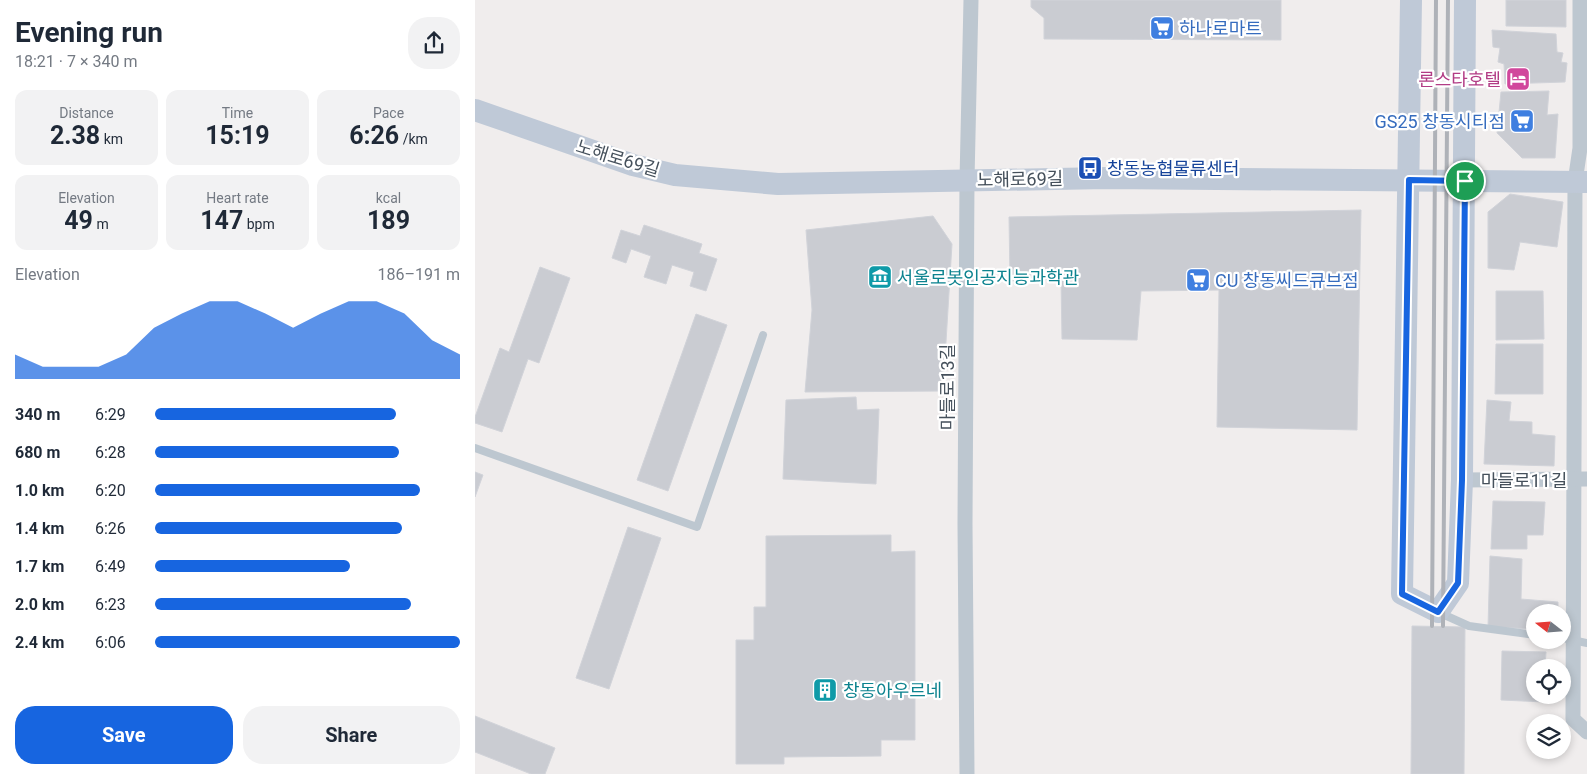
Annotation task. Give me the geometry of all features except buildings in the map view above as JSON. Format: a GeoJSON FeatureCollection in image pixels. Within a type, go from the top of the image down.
{"type":"FeatureCollection","features":[{"type":"Feature","properties":{"kind":"main road"},"geometry":{"type":"LineString","coordinates":[[1411,0],[1402,594],[1438,612]]}},
{"type":"Feature","properties":{"kind":"main road","name":"마들로11길"},"geometry":{"type":"LineString","coordinates":[[1438,612],[1458,583],[1462,480],[1465,0]]}},
{"type":"Feature","properties":{"kind":"main road","name":"노해로69길"},"geometry":{"type":"LineString","coordinates":[[475,110],[633,165],[675,176],[778,184],[1107,178],[1581,182]]}},
{"type":"Feature","properties":{"kind":"street","name":"마들로13길"},"geometry":{"type":"LineString","coordinates":[[967,774],[965,524],[967,180],[971,0]]}},
{"type":"Feature","properties":{"kind":"street"},"geometry":{"type":"LineString","coordinates":[[1580,0],[1581,479],[1574,640],[1573,720],[1587,732]]}},
{"type":"Feature","properties":{"kind":"street","name":"마들로11길"},"geometry":{"type":"LineString","coordinates":[[1462,480],[1581,479]]}},
{"type":"Feature","properties":{"kind":"lane"},"geometry":{"type":"LineString","coordinates":[[475,448],[697,527],[763,334]]}},
{"type":"Feature","properties":{"kind":"lane"},"geometry":{"type":"LineString","coordinates":[[1438,612],[1469,626],[1526,633]]}},
{"type":"Feature","properties":{"kind":"railway"},"geometry":{"type":"LineString","coordinates":[[1432,626],[1436,0]]}},
{"type":"Feature","properties":{"kind":"railway"},"geometry":{"type":"LineString","coordinates":[[1443,626],[1448,0]]}},
{"type":"Feature","properties":{"kind":"place","name":"하나로마트"},"geometry":{"type":"Point","coordinates":[1162,28]}},
{"type":"Feature","properties":{"kind":"place","name":"론스타호텔"},"geometry":{"type":"Point","coordinates":[1518,79]}},
{"type":"Feature","properties":{"kind":"place","name":"GS25 창동시티점"},"geometry":{"type":"Point","coordinates":[1522,121]}},
{"type":"Feature","properties":{"kind":"place","name":"창동농협물류센터"},"geometry":{"type":"Point","coordinates":[1090,168]}},
{"type":"Feature","properties":{"kind":"place","name":"서울로봇인공지능과학관"},"geometry":{"type":"Point","coordinates":[880,277]}},
{"type":"Feature","properties":{"kind":"place","name":"CU 창동씨드큐브점"},"geometry":{"type":"Point","coordinates":[1198,280]}},
{"type":"Feature","properties":{"kind":"place","name":"창동아우르네"},"geometry":{"type":"Point","coordinates":[825,690]}},
{"type":"Feature","properties":{"kind":"route"},"geometry":{"type":"LineString","coordinates":[[1409,180],[1465,181],[1462,480],[1458,583],[1438,612],[1402,594],[1409,180]]}}]}
